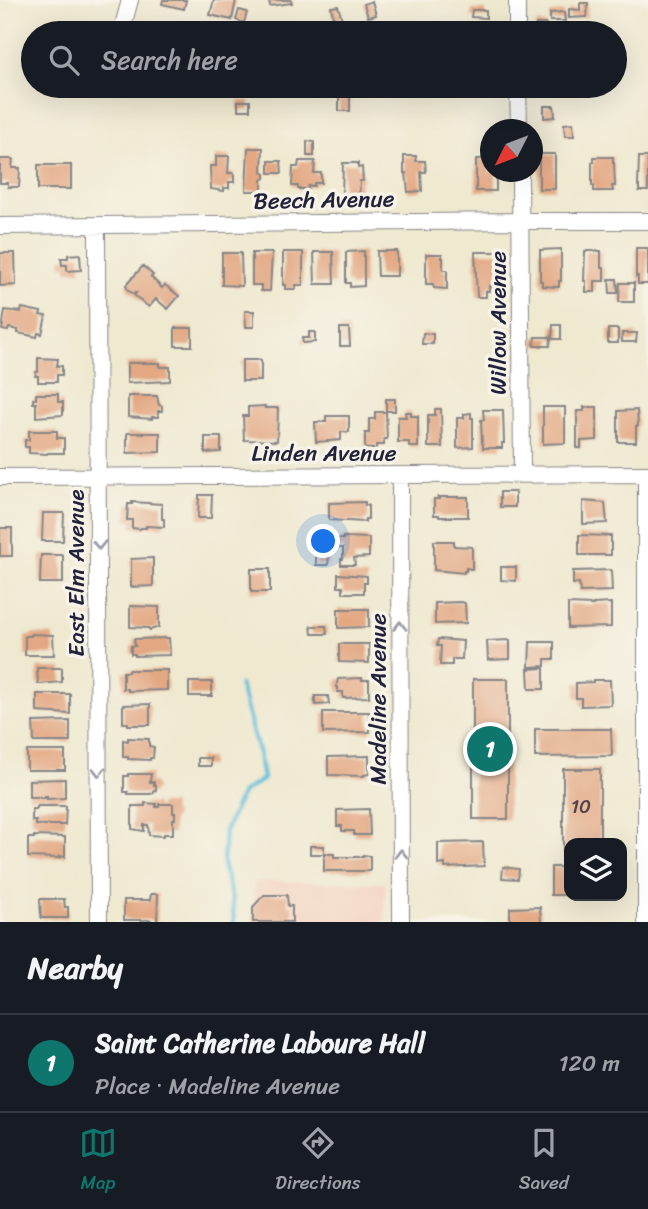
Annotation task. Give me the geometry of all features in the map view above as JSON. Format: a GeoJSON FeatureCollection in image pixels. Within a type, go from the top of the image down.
{"type":"FeatureCollection","features":[{"type":"Feature","properties":{"kind":"street"},"geometry":{"type":"LineString","coordinates":[[124,21],[130,0]]}},
{"type":"Feature","properties":{"kind":"street"},"geometry":{"type":"LineString","coordinates":[[517,0],[517,21]]}},
{"type":"Feature","properties":{"kind":"street"},"geometry":{"type":"LineString","coordinates":[[518,98],[519,119]]}},
{"type":"Feature","properties":{"kind":"street","name":"Willow Avenue"},"geometry":{"type":"LineString","coordinates":[[520,182],[522,474]]}},
{"type":"Feature","properties":{"kind":"street","name":"Beech Avenue"},"geometry":{"type":"LineString","coordinates":[[0,226],[648,221]]}},
{"type":"Feature","properties":{"kind":"street","name":"East Elm Avenue"},"geometry":{"type":"LineString","coordinates":[[97,225],[100,922]]}},
{"type":"Feature","properties":{"kind":"street"},"geometry":{"type":"LineString","coordinates":[[646,922],[647,474]]}},
{"type":"Feature","properties":{"kind":"street","name":"Linden Avenue"},"geometry":{"type":"LineString","coordinates":[[0,477],[647,474]]}},
{"type":"Feature","properties":{"kind":"street","name":"Madeline Avenue"},"geometry":{"type":"LineString","coordinates":[[400,475],[401,922]]}},
{"type":"Feature","properties":{"kind":"shaded area"},"geometry":{"type":"Polygon","coordinates":[[[254,881],[385,883],[385,922],[254,922],[254,881]]]}},
{"type":"Feature","properties":{"kind":"building"},"geometry":{"type":"Polygon","coordinates":[[[163,0],[186,0],[184,9],[162,4],[163,0]]]}},
{"type":"Feature","properties":{"kind":"building"},"geometry":{"type":"Polygon","coordinates":[[[214,0],[236,0],[232,20],[210,15],[214,0]]]}},
{"type":"Feature","properties":{"kind":"building"},"geometry":{"type":"Polygon","coordinates":[[[269,0],[291,0],[292,3],[270,6],[269,0]]]}},
{"type":"Feature","properties":{"kind":"building"},"geometry":{"type":"Polygon","coordinates":[[[372,1],[376,15],[368,17],[364,4],[372,1]]]}},
{"type":"Feature","properties":{"kind":"building"},"geometry":{"type":"Polygon","coordinates":[[[580,3],[588,3],[587,17],[569,18],[569,9],[580,10],[580,3]]]}},
{"type":"Feature","properties":{"kind":"building"},"geometry":{"type":"Polygon","coordinates":[[[338,6],[342,19],[334,21],[331,7],[338,6]]]}},
{"type":"Feature","properties":{"kind":"building"},"geometry":{"type":"Polygon","coordinates":[[[239,10],[247,12],[245,21],[236,20],[239,10]]]}},
{"type":"Feature","properties":{"kind":"building"},"geometry":{"type":"Polygon","coordinates":[[[472,10],[486,10],[486,18],[471,17],[472,10]]]}},
{"type":"Feature","properties":{"kind":"building"},"geometry":{"type":"Polygon","coordinates":[[[564,12],[565,21],[550,21],[550,13],[564,12]]]}},
{"type":"Feature","properties":{"kind":"building"},"geometry":{"type":"Polygon","coordinates":[[[339,98],[350,98],[350,111],[339,111],[339,98]]]}},
{"type":"Feature","properties":{"kind":"building"},"geometry":{"type":"Polygon","coordinates":[[[238,101],[250,101],[250,110],[238,110],[238,101]]]}},
{"type":"Feature","properties":{"kind":"building"},"geometry":{"type":"Polygon","coordinates":[[[544,106],[554,106],[555,117],[544,118],[544,106]]]}},
{"type":"Feature","properties":{"kind":"building"},"geometry":{"type":"Polygon","coordinates":[[[573,123],[574,136],[565,136],[564,124],[573,123]]]}},
{"type":"Feature","properties":{"kind":"building"},"geometry":{"type":"Polygon","coordinates":[[[307,141],[314,142],[314,156],[307,156],[307,141]]]}},
{"type":"Feature","properties":{"kind":"building"},"geometry":{"type":"Polygon","coordinates":[[[248,148],[263,148],[262,172],[265,178],[262,180],[262,191],[246,191],[248,148]]]}},
{"type":"Feature","properties":{"kind":"building"},"geometry":{"type":"Polygon","coordinates":[[[543,154],[555,154],[555,189],[539,189],[539,182],[543,182],[543,154]]]}},
{"type":"Feature","properties":{"kind":"building"},"geometry":{"type":"Polygon","coordinates":[[[216,156],[229,156],[228,173],[234,173],[234,182],[229,182],[229,188],[224,188],[224,191],[211,189],[210,166],[216,166],[216,156]]]}},
{"type":"Feature","properties":{"kind":"building"},"geometry":{"type":"Polygon","coordinates":[[[404,156],[416,156],[416,161],[425,161],[426,172],[421,172],[422,191],[408,192],[404,156]]]}},
{"type":"Feature","properties":{"kind":"building"},"geometry":{"type":"Polygon","coordinates":[[[594,157],[613,157],[613,191],[594,191],[594,157]]]}},
{"type":"Feature","properties":{"kind":"building"},"geometry":{"type":"Polygon","coordinates":[[[639,157],[648,157],[648,191],[639,191],[639,157]]]}},
{"type":"Feature","properties":{"kind":"building"},"geometry":{"type":"Polygon","coordinates":[[[0,159],[13,159],[12,168],[20,168],[19,187],[8,187],[8,183],[0,183],[0,159]]]}},
{"type":"Feature","properties":{"kind":"building"},"geometry":{"type":"Polygon","coordinates":[[[476,159],[480,159],[480,182],[496,182],[496,191],[476,191],[476,159]]]}},
{"type":"Feature","properties":{"kind":"building"},"geometry":{"type":"Polygon","coordinates":[[[269,161],[281,161],[282,173],[269,173],[269,161]]]}},
{"type":"Feature","properties":{"kind":"building"},"geometry":{"type":"Polygon","coordinates":[[[299,161],[315,161],[314,173],[321,173],[321,183],[314,183],[314,186],[308,186],[308,189],[292,186],[293,167],[298,167],[299,161]]]}},
{"type":"Feature","properties":{"kind":"building"},"geometry":{"type":"Polygon","coordinates":[[[343,163],[358,163],[358,168],[362,167],[363,181],[360,181],[359,196],[342,196],[343,163]]]}},
{"type":"Feature","properties":{"kind":"building"},"geometry":{"type":"Polygon","coordinates":[[[38,165],[71,165],[71,189],[38,189],[38,165]]]}},
{"type":"Feature","properties":{"kind":"building"},"geometry":{"type":"Polygon","coordinates":[[[636,248],[648,248],[648,284],[638,284],[636,248]]]}},
{"type":"Feature","properties":{"kind":"building"},"geometry":{"type":"Polygon","coordinates":[[[561,249],[559,287],[542,286],[540,250],[561,249]]]}},
{"type":"Feature","properties":{"kind":"building"},"geometry":{"type":"Polygon","coordinates":[[[364,251],[364,286],[350,287],[350,283],[346,283],[346,252],[364,251]]]}},
{"type":"Feature","properties":{"kind":"building"},"geometry":{"type":"Polygon","coordinates":[[[377,251],[397,251],[397,276],[378,276],[377,251]]]}},
{"type":"Feature","properties":{"kind":"building"},"geometry":{"type":"Polygon","coordinates":[[[585,251],[601,251],[604,281],[595,281],[595,292],[586,292],[585,251]]]}},
{"type":"Feature","properties":{"kind":"building"},"geometry":{"type":"Polygon","coordinates":[[[283,252],[303,252],[303,285],[296,285],[296,289],[285,289],[283,285],[283,252]]]}},
{"type":"Feature","properties":{"kind":"building"},"geometry":{"type":"Polygon","coordinates":[[[314,252],[333,252],[334,284],[315,284],[314,252]]]}},
{"type":"Feature","properties":{"kind":"building"},"geometry":{"type":"Polygon","coordinates":[[[475,252],[499,252],[499,286],[489,286],[486,297],[477,297],[475,252]]]}},
{"type":"Feature","properties":{"kind":"building"},"geometry":{"type":"Polygon","coordinates":[[[0,253],[15,253],[16,285],[0,286],[0,253]]]}},
{"type":"Feature","properties":{"kind":"building"},"geometry":{"type":"Polygon","coordinates":[[[222,253],[241,253],[242,286],[222,285],[222,253]]]}},
{"type":"Feature","properties":{"kind":"building"},"geometry":{"type":"Polygon","coordinates":[[[252,253],[272,253],[270,291],[261,291],[261,285],[252,285],[252,253]]]}},
{"type":"Feature","properties":{"kind":"building"},"geometry":{"type":"Polygon","coordinates":[[[80,254],[81,270],[67,271],[67,265],[62,265],[61,258],[80,254]]]}},
{"type":"Feature","properties":{"kind":"building"},"geometry":{"type":"Polygon","coordinates":[[[426,254],[442,254],[443,270],[447,270],[447,289],[426,284],[426,254]]]}},
{"type":"Feature","properties":{"kind":"building"},"geometry":{"type":"Polygon","coordinates":[[[143,266],[162,288],[165,285],[179,296],[168,309],[156,299],[149,307],[134,295],[136,293],[128,290],[126,285],[143,266]]]}},
{"type":"Feature","properties":{"kind":"building"},"geometry":{"type":"Polygon","coordinates":[[[609,279],[617,279],[618,293],[610,293],[609,279]]]}},
{"type":"Feature","properties":{"kind":"building"},"geometry":{"type":"Polygon","coordinates":[[[620,283],[634,283],[634,302],[619,302],[620,283]]]}},
{"type":"Feature","properties":{"kind":"building"},"geometry":{"type":"Polygon","coordinates":[[[22,308],[41,312],[40,315],[46,316],[42,334],[38,333],[37,337],[9,328],[8,331],[2,330],[5,310],[21,312],[22,308]]]}},
{"type":"Feature","properties":{"kind":"building"},"geometry":{"type":"Polygon","coordinates":[[[245,311],[254,311],[254,327],[246,327],[245,311]]]}},
{"type":"Feature","properties":{"kind":"building"},"geometry":{"type":"Polygon","coordinates":[[[553,325],[561,325],[561,339],[552,339],[553,325]]]}},
{"type":"Feature","properties":{"kind":"building"},"geometry":{"type":"Polygon","coordinates":[[[175,328],[192,328],[192,346],[175,346],[175,328]]]}},
{"type":"Feature","properties":{"kind":"building"},"geometry":{"type":"Polygon","coordinates":[[[340,328],[349,328],[350,346],[340,346],[340,328]]]}},
{"type":"Feature","properties":{"kind":"building"},"geometry":{"type":"Polygon","coordinates":[[[608,329],[618,329],[618,343],[608,343],[608,329]]]}},
{"type":"Feature","properties":{"kind":"building"},"geometry":{"type":"Polygon","coordinates":[[[309,332],[315,332],[315,342],[303,343],[302,338],[309,338],[309,332]]]}},
{"type":"Feature","properties":{"kind":"building"},"geometry":{"type":"Polygon","coordinates":[[[423,333],[433,334],[433,344],[422,344],[423,333]]]}},
{"type":"Feature","properties":{"kind":"building"},"geometry":{"type":"Polygon","coordinates":[[[622,333],[637,333],[636,342],[622,342],[622,333]]]}},
{"type":"Feature","properties":{"kind":"building"},"geometry":{"type":"Polygon","coordinates":[[[535,337],[551,337],[550,346],[534,346],[535,337]]]}},
{"type":"Feature","properties":{"kind":"building"},"geometry":{"type":"Polygon","coordinates":[[[38,358],[58,359],[57,366],[62,366],[62,375],[57,375],[57,382],[38,382],[38,376],[35,376],[38,372],[38,358]]]}},
{"type":"Feature","properties":{"kind":"building"},"geometry":{"type":"Polygon","coordinates":[[[242,360],[261,360],[261,381],[242,381],[242,360]]]}},
{"type":"Feature","properties":{"kind":"building"},"geometry":{"type":"Polygon","coordinates":[[[127,363],[160,363],[160,367],[170,367],[170,381],[127,383],[127,363]]]}},
{"type":"Feature","properties":{"kind":"building"},"geometry":{"type":"Polygon","coordinates":[[[36,394],[58,394],[58,402],[63,402],[63,415],[36,417],[36,403],[33,403],[33,399],[36,399],[36,394]]]}},
{"type":"Feature","properties":{"kind":"building"},"geometry":{"type":"Polygon","coordinates":[[[128,396],[157,396],[162,411],[158,411],[158,417],[152,419],[128,417],[128,396]]]}},
{"type":"Feature","properties":{"kind":"building"},"geometry":{"type":"Polygon","coordinates":[[[386,399],[395,399],[395,411],[386,411],[386,399]]]}},
{"type":"Feature","properties":{"kind":"building"},"geometry":{"type":"Polygon","coordinates":[[[248,407],[278,408],[277,441],[244,440],[243,416],[248,416],[248,407]]]}},
{"type":"Feature","properties":{"kind":"building"},"geometry":{"type":"Polygon","coordinates":[[[543,407],[565,407],[565,443],[543,444],[543,407]]]}},
{"type":"Feature","properties":{"kind":"building"},"geometry":{"type":"Polygon","coordinates":[[[584,407],[597,407],[597,440],[581,441],[581,448],[577,448],[577,411],[584,411],[584,407]]]}},
{"type":"Feature","properties":{"kind":"building"},"geometry":{"type":"Polygon","coordinates":[[[435,409],[441,409],[442,447],[428,447],[428,415],[435,415],[435,409]]]}},
{"type":"Feature","properties":{"kind":"building"},"geometry":{"type":"Polygon","coordinates":[[[483,410],[503,410],[502,448],[483,448],[483,410]]]}},
{"type":"Feature","properties":{"kind":"building"},"geometry":{"type":"Polygon","coordinates":[[[637,410],[636,442],[618,442],[618,411],[637,410]]]}},
{"type":"Feature","properties":{"kind":"building"},"geometry":{"type":"Polygon","coordinates":[[[375,412],[386,412],[387,439],[384,439],[384,445],[376,445],[376,449],[365,449],[365,433],[369,433],[369,419],[375,419],[375,412]]]}},
{"type":"Feature","properties":{"kind":"building"},"geometry":{"type":"Polygon","coordinates":[[[405,412],[418,416],[418,447],[409,447],[409,442],[398,442],[398,417],[406,417],[405,412]]]}},
{"type":"Feature","properties":{"kind":"building"},"geometry":{"type":"Polygon","coordinates":[[[471,413],[473,447],[457,448],[457,418],[464,418],[464,414],[471,413]]]}},
{"type":"Feature","properties":{"kind":"building"},"geometry":{"type":"Polygon","coordinates":[[[326,416],[349,416],[349,432],[341,432],[341,440],[316,442],[315,422],[326,422],[326,416]]]}},
{"type":"Feature","properties":{"kind":"building"},"geometry":{"type":"Polygon","coordinates":[[[29,431],[57,431],[57,438],[64,438],[64,453],[29,453],[25,440],[29,440],[29,431]]]}},
{"type":"Feature","properties":{"kind":"building"},"geometry":{"type":"Polygon","coordinates":[[[127,433],[160,433],[160,452],[127,453],[127,433]]]}},
{"type":"Feature","properties":{"kind":"building"},"geometry":{"type":"Polygon","coordinates":[[[205,437],[221,437],[221,452],[205,453],[205,437]]]}},
{"type":"Feature","properties":{"kind":"building"},"geometry":{"type":"Polygon","coordinates":[[[500,492],[515,492],[515,507],[500,507],[500,492]]]}},
{"type":"Feature","properties":{"kind":"building"},"geometry":{"type":"Polygon","coordinates":[[[199,495],[212,495],[211,518],[198,518],[199,495]]]}},
{"type":"Feature","properties":{"kind":"building"},"geometry":{"type":"Polygon","coordinates":[[[438,497],[468,497],[468,517],[434,515],[434,499],[439,499],[438,497]]]}},
{"type":"Feature","properties":{"kind":"building"},"geometry":{"type":"Polygon","coordinates":[[[583,501],[605,503],[607,523],[583,524],[583,501]]]}},
{"type":"Feature","properties":{"kind":"building"},"geometry":{"type":"Polygon","coordinates":[[[365,502],[365,505],[368,505],[368,519],[365,519],[365,522],[329,520],[329,503],[365,502]]]}},
{"type":"Feature","properties":{"kind":"building"},"geometry":{"type":"Polygon","coordinates":[[[128,504],[162,504],[164,527],[132,528],[132,520],[127,520],[128,504]]]}},
{"type":"Feature","properties":{"kind":"building"},"geometry":{"type":"Polygon","coordinates":[[[43,513],[64,513],[63,541],[42,541],[43,513]]]}},
{"type":"Feature","properties":{"kind":"building"},"geometry":{"type":"Polygon","coordinates":[[[0,528],[12,528],[12,556],[0,556],[0,528]]]}},
{"type":"Feature","properties":{"kind":"building"},"geometry":{"type":"Polygon","coordinates":[[[579,535],[611,536],[611,555],[579,555],[579,535]]]}},
{"type":"Feature","properties":{"kind":"building"},"geometry":{"type":"Polygon","coordinates":[[[369,538],[369,557],[354,558],[355,565],[341,565],[343,548],[338,548],[338,539],[369,538]]]}},
{"type":"Feature","properties":{"kind":"building"},"geometry":{"type":"Polygon","coordinates":[[[434,541],[454,541],[454,546],[472,547],[472,569],[466,568],[464,573],[434,570],[434,541]]]}},
{"type":"Feature","properties":{"kind":"building"},"geometry":{"type":"Polygon","coordinates":[[[41,555],[63,555],[63,583],[40,583],[41,555]]]}},
{"type":"Feature","properties":{"kind":"building"},"geometry":{"type":"Polygon","coordinates":[[[316,556],[329,556],[328,565],[316,565],[316,556]]]}},
{"type":"Feature","properties":{"kind":"building"},"geometry":{"type":"Polygon","coordinates":[[[153,558],[153,586],[131,587],[131,559],[153,558]]]}},
{"type":"Feature","properties":{"kind":"building"},"geometry":{"type":"Polygon","coordinates":[[[501,567],[516,567],[516,581],[501,580],[501,567]]]}},
{"type":"Feature","properties":{"kind":"building"},"geometry":{"type":"Polygon","coordinates":[[[251,569],[270,569],[270,592],[251,592],[251,569]]]}},
{"type":"Feature","properties":{"kind":"building"},"geometry":{"type":"Polygon","coordinates":[[[611,570],[612,591],[580,592],[579,583],[573,584],[573,571],[611,570]]]}},
{"type":"Feature","properties":{"kind":"building"},"geometry":{"type":"Polygon","coordinates":[[[338,574],[367,576],[364,593],[343,593],[343,587],[338,587],[338,574]]]}},
{"type":"Feature","properties":{"kind":"building"},"geometry":{"type":"Polygon","coordinates":[[[435,603],[465,603],[466,623],[435,624],[435,603]]]}},
{"type":"Feature","properties":{"kind":"building"},"geometry":{"type":"Polygon","coordinates":[[[611,603],[611,627],[568,628],[568,604],[611,603]]]}},
{"type":"Feature","properties":{"kind":"building"},"geometry":{"type":"Polygon","coordinates":[[[130,606],[159,607],[159,627],[150,630],[130,627],[130,606]]]}},
{"type":"Feature","properties":{"kind":"building"},"geometry":{"type":"Polygon","coordinates":[[[338,609],[369,609],[369,627],[338,628],[338,609]]]}},
{"type":"Feature","properties":{"kind":"building"},"geometry":{"type":"Polygon","coordinates":[[[311,626],[326,626],[327,634],[312,634],[311,626]]]}},
{"type":"Feature","properties":{"kind":"building"},"geometry":{"type":"Polygon","coordinates":[[[53,635],[54,655],[25,655],[25,636],[53,635]]]}},
{"type":"Feature","properties":{"kind":"building"},"geometry":{"type":"Polygon","coordinates":[[[169,638],[170,655],[131,654],[131,646],[135,646],[134,639],[169,638]]]}},
{"type":"Feature","properties":{"kind":"building"},"geometry":{"type":"Polygon","coordinates":[[[438,639],[463,641],[462,659],[452,659],[452,665],[440,665],[441,646],[437,646],[438,639]]]}},
{"type":"Feature","properties":{"kind":"building"},"geometry":{"type":"Polygon","coordinates":[[[510,640],[510,659],[488,660],[487,641],[510,640]]]}},
{"type":"Feature","properties":{"kind":"building"},"geometry":{"type":"Polygon","coordinates":[[[530,642],[554,642],[554,659],[545,659],[545,666],[529,667],[530,642]]]}},
{"type":"Feature","properties":{"kind":"building"},"geometry":{"type":"Polygon","coordinates":[[[339,644],[369,644],[369,663],[339,662],[339,644]]]}},
{"type":"Feature","properties":{"kind":"building"},"geometry":{"type":"Polygon","coordinates":[[[37,668],[62,668],[62,682],[38,684],[37,668]]]}},
{"type":"Feature","properties":{"kind":"building"},"geometry":{"type":"Polygon","coordinates":[[[544,668],[544,689],[529,689],[528,669],[544,668]]]}},
{"type":"Feature","properties":{"kind":"building"},"geometry":{"type":"Polygon","coordinates":[[[167,670],[167,690],[123,689],[123,672],[167,670]]]}},
{"type":"Feature","properties":{"kind":"building"},"geometry":{"type":"Polygon","coordinates":[[[338,679],[369,680],[369,697],[343,698],[343,692],[338,692],[338,679]]]}},
{"type":"Feature","properties":{"kind":"building"},"geometry":{"type":"Polygon","coordinates":[[[473,679],[508,679],[508,819],[473,819],[473,679]]]}},
{"type":"Feature","properties":{"kind":"building"},"geometry":{"type":"Polygon","coordinates":[[[610,680],[611,705],[581,706],[581,698],[576,698],[576,683],[610,680]]]}},
{"type":"Feature","properties":{"kind":"building"},"geometry":{"type":"Polygon","coordinates":[[[189,682],[212,682],[212,696],[189,696],[189,682]]]}},
{"type":"Feature","properties":{"kind":"building"},"geometry":{"type":"Polygon","coordinates":[[[37,694],[70,694],[70,714],[37,712],[37,694]]]}},
{"type":"Feature","properties":{"kind":"building"},"geometry":{"type":"Polygon","coordinates":[[[315,696],[328,696],[329,704],[316,705],[315,696]]]}},
{"type":"Feature","properties":{"kind":"building"},"geometry":{"type":"Polygon","coordinates":[[[150,704],[150,725],[123,723],[123,705],[150,704]]]}},
{"type":"Feature","properties":{"kind":"building"},"geometry":{"type":"Polygon","coordinates":[[[323,712],[369,712],[370,732],[323,733],[323,712]]]}},
{"type":"Feature","properties":{"kind":"building"},"geometry":{"type":"Polygon","coordinates":[[[70,721],[70,742],[34,742],[33,722],[70,721]]]}},
{"type":"Feature","properties":{"kind":"building"},"geometry":{"type":"Polygon","coordinates":[[[535,729],[611,729],[612,756],[535,757],[535,729]]]}},
{"type":"Feature","properties":{"kind":"building"},"geometry":{"type":"Polygon","coordinates":[[[128,738],[149,739],[149,746],[154,747],[153,758],[123,757],[123,740],[128,741],[128,738]]]}},
{"type":"Feature","properties":{"kind":"building"},"geometry":{"type":"Polygon","coordinates":[[[27,751],[65,751],[65,770],[27,770],[27,751]]]}},
{"type":"Feature","properties":{"kind":"building"},"geometry":{"type":"Polygon","coordinates":[[[369,756],[369,774],[328,775],[328,757],[369,756]]]}},
{"type":"Feature","properties":{"kind":"building"},"geometry":{"type":"Polygon","coordinates":[[[198,758],[211,758],[211,766],[198,766],[198,758]]]}},
{"type":"Feature","properties":{"kind":"building"},"geometry":{"type":"Polygon","coordinates":[[[563,769],[600,769],[600,838],[564,838],[563,859],[563,769]]]}},
{"type":"Feature","properties":{"kind":"building"},"geometry":{"type":"Polygon","coordinates":[[[151,774],[150,782],[156,785],[156,791],[150,794],[124,792],[124,776],[151,774]]]}},
{"type":"Feature","properties":{"kind":"building"},"geometry":{"type":"Polygon","coordinates":[[[65,779],[65,798],[29,797],[29,780],[65,779]]]}},
{"type":"Feature","properties":{"kind":"building"},"geometry":{"type":"Polygon","coordinates":[[[145,803],[156,804],[156,807],[159,807],[159,804],[173,804],[173,834],[149,835],[148,825],[144,825],[144,831],[132,829],[132,806],[145,806],[145,803]]]}},
{"type":"Feature","properties":{"kind":"building"},"geometry":{"type":"Polygon","coordinates":[[[37,806],[66,806],[65,825],[36,825],[36,821],[32,821],[32,809],[37,809],[37,806]]]}},
{"type":"Feature","properties":{"kind":"building"},"geometry":{"type":"Polygon","coordinates":[[[369,809],[370,835],[354,835],[354,831],[342,831],[342,826],[337,826],[337,810],[369,809]]]}},
{"type":"Feature","properties":{"kind":"building"},"geometry":{"type":"Polygon","coordinates":[[[65,837],[65,857],[28,857],[28,838],[65,837]]]}},
{"type":"Feature","properties":{"kind":"building"},"geometry":{"type":"Polygon","coordinates":[[[483,842],[484,866],[445,868],[445,864],[438,865],[438,843],[483,842]]]}},
{"type":"Feature","properties":{"kind":"building"},"geometry":{"type":"Polygon","coordinates":[[[310,846],[324,846],[324,854],[310,854],[310,846]]]}},
{"type":"Feature","properties":{"kind":"building"},"geometry":{"type":"Polygon","coordinates":[[[324,854],[334,854],[334,857],[370,856],[370,871],[324,871],[324,854]]]}},
{"type":"Feature","properties":{"kind":"building"},"geometry":{"type":"Polygon","coordinates":[[[503,867],[519,869],[518,879],[502,878],[503,867]]]}},
{"type":"Feature","properties":{"kind":"building"},"geometry":{"type":"Polygon","coordinates":[[[551,867],[564,867],[564,895],[551,895],[551,867]]]}},
{"type":"Feature","properties":{"kind":"building"},"geometry":{"type":"Polygon","coordinates":[[[151,894],[158,894],[157,922],[124,920],[124,900],[150,900],[151,894]]]}},
{"type":"Feature","properties":{"kind":"building"},"geometry":{"type":"Polygon","coordinates":[[[264,895],[287,895],[288,906],[292,906],[292,922],[253,922],[253,907],[264,895]]]}},
{"type":"Feature","properties":{"kind":"building"},"geometry":{"type":"Polygon","coordinates":[[[40,899],[64,899],[65,907],[68,907],[68,918],[41,918],[40,899]]]}},
{"type":"Feature","properties":{"kind":"building"},"geometry":{"type":"Polygon","coordinates":[[[540,907],[541,922],[510,922],[510,908],[540,907]]]}},
{"type":"Feature","properties":{"kind":"waterway"},"geometry":{"type":"LineString","coordinates":[[234,922],[232,899],[223,864],[225,831],[242,793],[263,779],[240,685]]}},
{"type":"Feature","properties":{"kind":"place","name":"Saint Catherine Laboure Hall"},"geometry":{"type":"Point","coordinates":[490,749]}}]}
